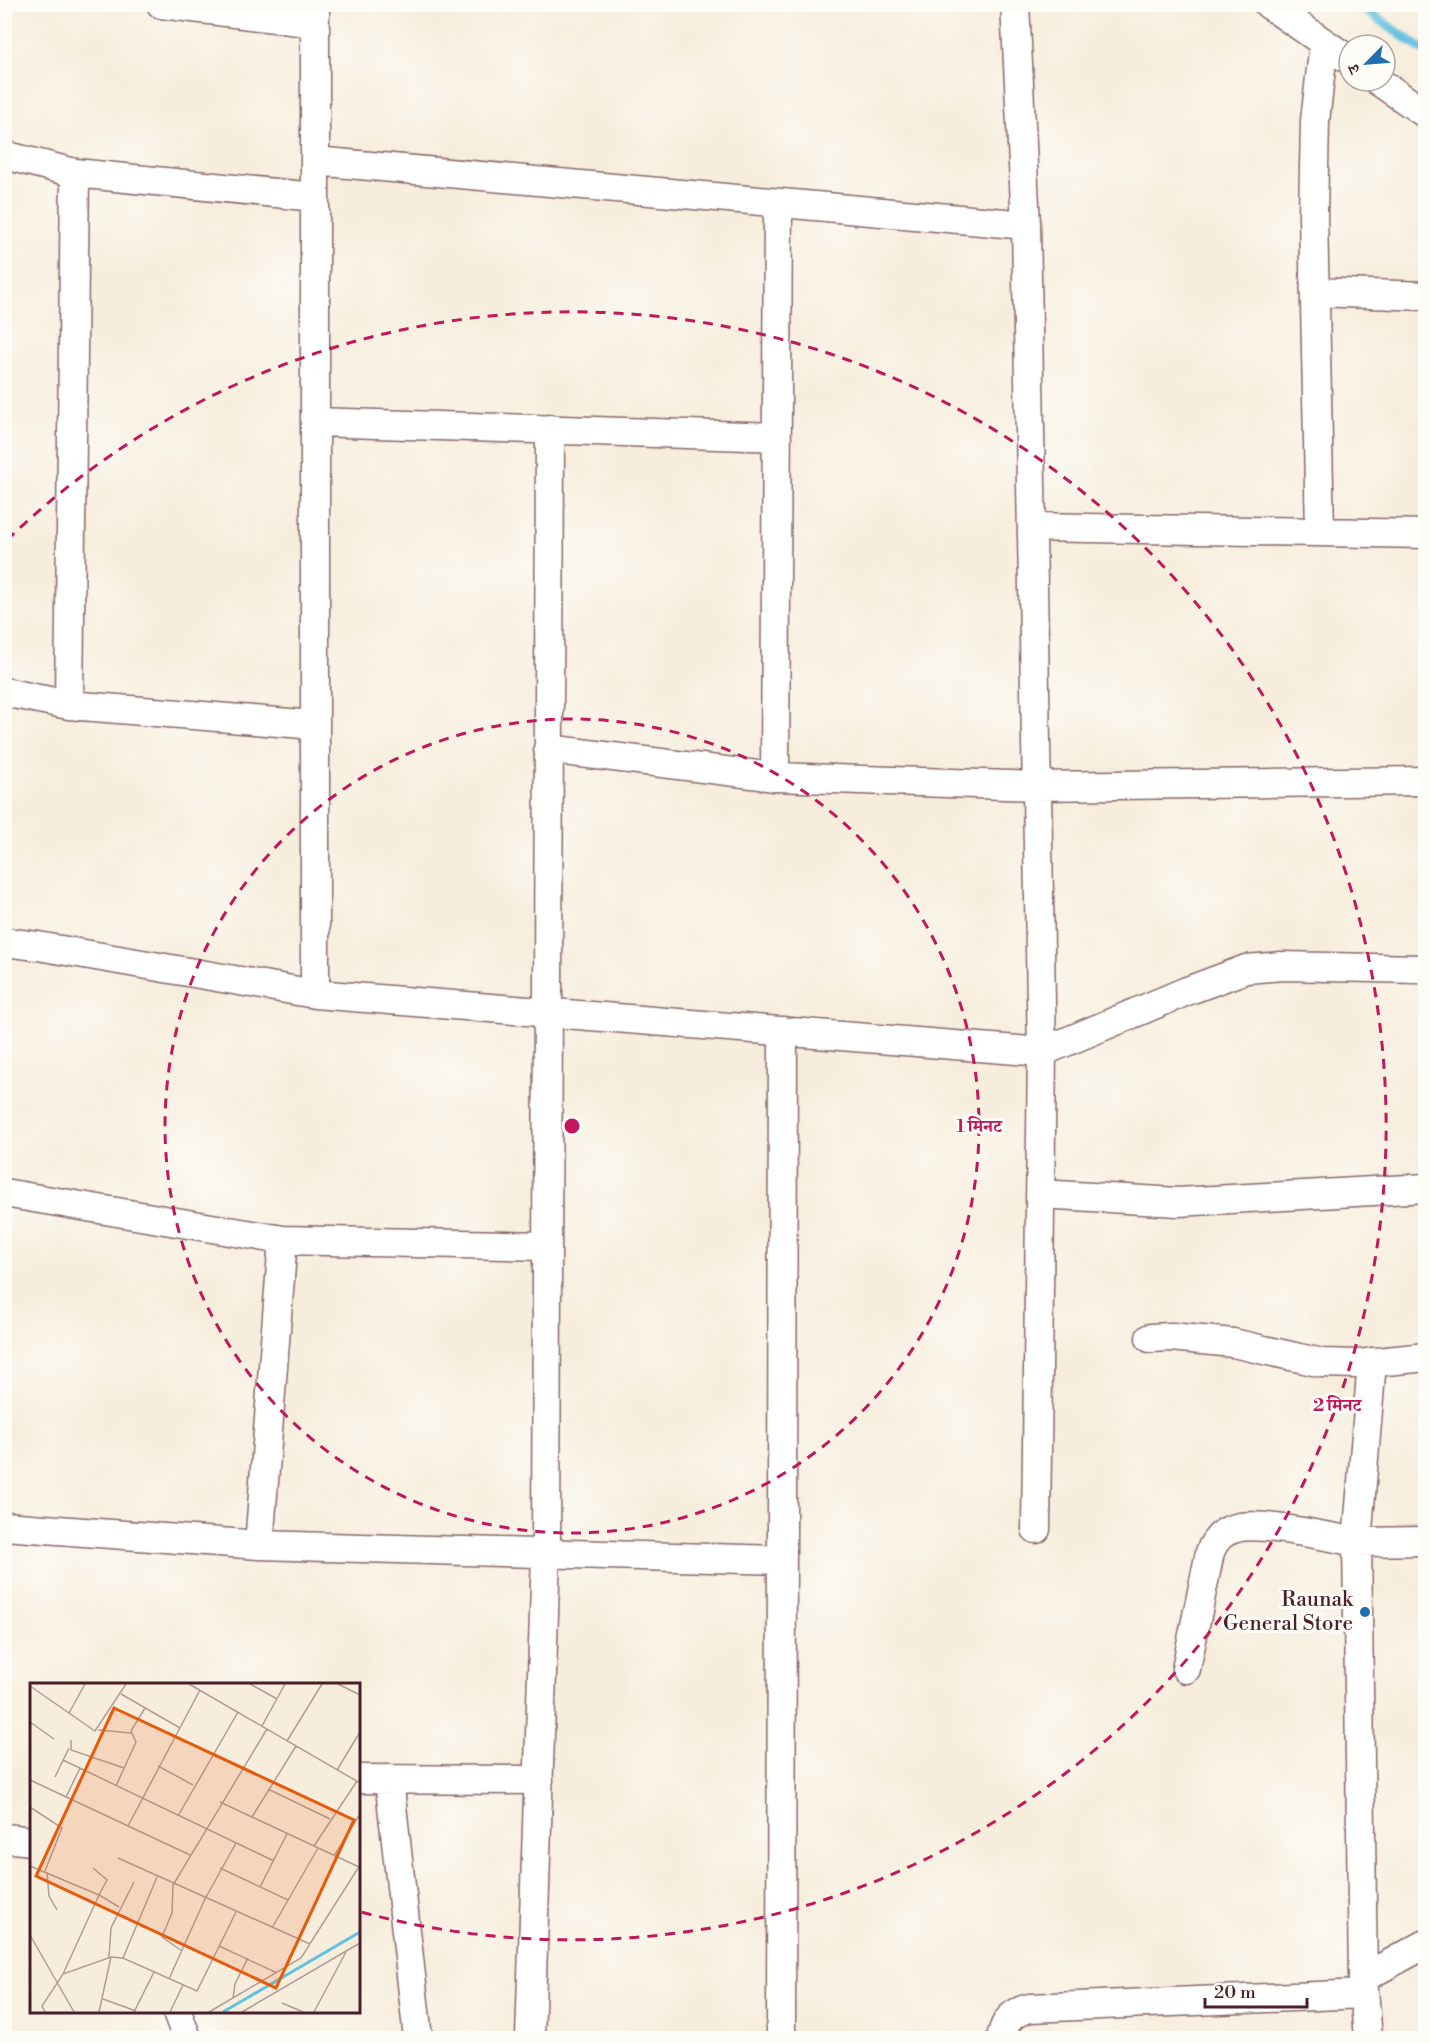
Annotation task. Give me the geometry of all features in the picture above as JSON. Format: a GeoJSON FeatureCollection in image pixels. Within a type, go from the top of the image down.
{"type":"FeatureCollection","features":[{"type":"Feature","properties":{"kind":"street"},"geometry":{"type":"LineString","coordinates":[[161,4],[315,14],[315,994]]}},
{"type":"Feature","properties":{"kind":"street"},"geometry":{"type":"LineString","coordinates":[[1015,4],[1026,225],[1042,1052],[1036,1529]]}},
{"type":"Feature","properties":{"kind":"street"},"geometry":{"type":"LineString","coordinates":[[1268,4],[1337,52]]}},
{"type":"Feature","properties":{"kind":"street"},"geometry":{"type":"LineString","coordinates":[[1320,532],[1313,215],[1315,121],[1324,43]]}},
{"type":"Feature","properties":{"kind":"street"},"geometry":{"type":"LineString","coordinates":[[1395,93],[1425,114]]}},
{"type":"Feature","properties":{"kind":"street"},"geometry":{"type":"LineString","coordinates":[[4,155],[75,173],[315,197]]}},
{"type":"Feature","properties":{"kind":"street"},"geometry":{"type":"LineString","coordinates":[[315,161],[1026,225]]}},
{"type":"Feature","properties":{"kind":"street"},"geometry":{"type":"LineString","coordinates":[[69,705],[75,173]]}},
{"type":"Feature","properties":{"kind":"street"},"geometry":{"type":"LineString","coordinates":[[775,777],[778,203]]}},
{"type":"Feature","properties":{"kind":"street"},"geometry":{"type":"LineString","coordinates":[[1315,292],[1425,296]]}},
{"type":"Feature","properties":{"kind":"street"},"geometry":{"type":"LineString","coordinates":[[315,422],[777,437]]}},
{"type":"Feature","properties":{"kind":"street"},"geometry":{"type":"LineString","coordinates":[[530,2038],[546,1553],[550,429]]}},
{"type":"Feature","properties":{"kind":"street"},"geometry":{"type":"LineString","coordinates":[[1032,527],[1425,534]]}},
{"type":"Feature","properties":{"kind":"street"},"geometry":{"type":"LineString","coordinates":[[4,692],[69,705],[315,725]]}},
{"type":"Feature","properties":{"kind":"street"},"geometry":{"type":"LineString","coordinates":[[549,749],[775,777],[1036,786],[1425,781]]}},
{"type":"Feature","properties":{"kind":"street"},"geometry":{"type":"LineString","coordinates":[[4,942],[38,945],[315,994],[1042,1052],[1187,991],[1246,969],[1282,966],[1418,969],[1425,967]]}},
{"type":"Feature","properties":{"kind":"street"},"geometry":{"type":"LineString","coordinates":[[781,2038],[783,1031]]}},
{"type":"Feature","properties":{"kind":"street"},"geometry":{"type":"LineString","coordinates":[[1040,1194],[1178,1202],[1425,1188]]}},
{"type":"Feature","properties":{"kind":"street"},"geometry":{"type":"LineString","coordinates":[[4,1193],[283,1240],[546,1246]]}},
{"type":"Feature","properties":{"kind":"street"},"geometry":{"type":"LineString","coordinates":[[260,1545],[283,1240]]}},
{"type":"Feature","properties":{"kind":"street"},"geometry":{"type":"LineString","coordinates":[[1150,1338],[1171,1337],[1233,1343],[1322,1363],[1356,1364],[1425,1357]]}},
{"type":"Feature","properties":{"kind":"street"},"geometry":{"type":"LineString","coordinates":[[1368,2038],[1364,1986],[1357,1542],[1372,1362]]}},
{"type":"Feature","properties":{"kind":"street"},"geometry":{"type":"LineString","coordinates":[[4,1526],[260,1545],[781,1560]]}},
{"type":"Feature","properties":{"kind":"street"},"geometry":{"type":"LineString","coordinates":[[1186,1669],[1210,1552],[1215,1541],[1224,1533],[1236,1528],[1254,1526],[1357,1542],[1425,1541]]}},
{"type":"Feature","properties":{"kind":"street"},"geometry":{"type":"LineString","coordinates":[[360,1779],[539,1780]]}},
{"type":"Feature","properties":{"kind":"street"},"geometry":{"type":"LineString","coordinates":[[389,1779],[418,2038]]}},
{"type":"Feature","properties":{"kind":"street"},"geometry":{"type":"LineString","coordinates":[[4,1838],[30,1841]]}},
{"type":"Feature","properties":{"kind":"street"},"geometry":{"type":"LineString","coordinates":[[1001,2038],[1010,2016],[1020,2010],[1030,2008],[1364,1986],[1425,1944]]}},
{"type":"Feature","properties":{"kind":"street"},"geometry":{"type":"LineString","coordinates":[[177,2013],[187,2038]]}},
{"type":"Feature","properties":{"kind":"waterway"},"geometry":{"type":"LineString","coordinates":[[1357,4],[1426,52]]}},
{"type":"Feature","properties":{"kind":"place","name":"Raunak General Store"},"geometry":{"type":"Point","coordinates":[1365,1612]}}]}
